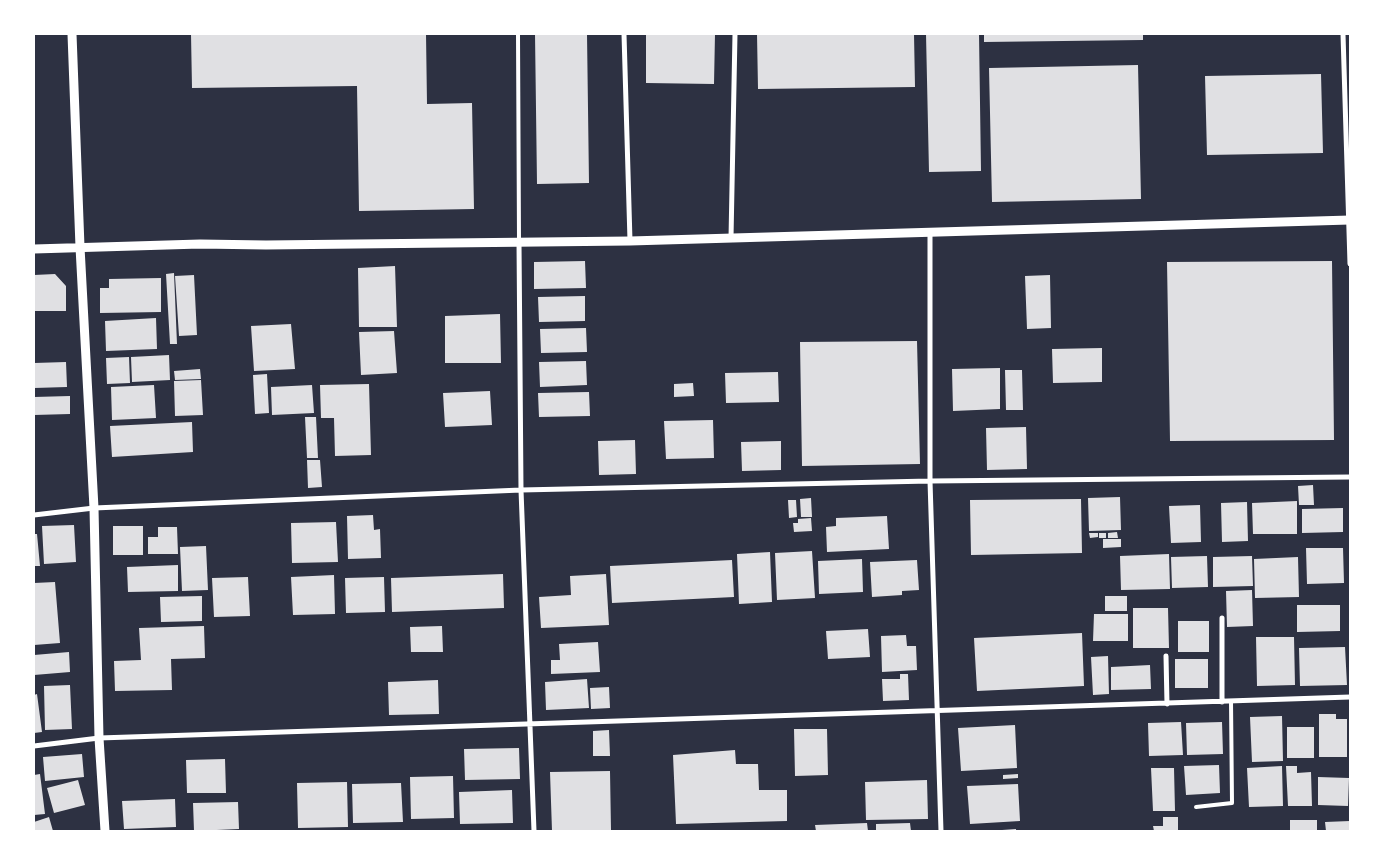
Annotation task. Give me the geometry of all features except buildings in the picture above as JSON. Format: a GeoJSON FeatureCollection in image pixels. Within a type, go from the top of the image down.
{"type":"FeatureCollection","features":[{"type":"Feature","properties":{"kind":"street"},"geometry":{"type":"LineString","coordinates":[[72,34],[80,247],[94,508],[100,738],[106,831]]}},
{"type":"Feature","properties":{"kind":"street"},"geometry":{"type":"LineString","coordinates":[[624,34],[630,241]]}},
{"type":"Feature","properties":{"kind":"street"},"geometry":{"type":"LineString","coordinates":[[731,238],[735,34]]}},
{"type":"Feature","properties":{"kind":"street"},"geometry":{"type":"LineString","coordinates":[[1343,34],[1350,264]]}},
{"type":"Feature","properties":{"kind":"street"},"geometry":{"type":"LineString","coordinates":[[34,249],[200,244],[630,241],[1349,220]]}},
{"type":"Feature","properties":{"kind":"street"},"geometry":{"type":"LineString","coordinates":[[930,232],[930,481],[941,831]]}},
{"type":"Feature","properties":{"kind":"street"},"geometry":{"type":"LineString","coordinates":[[519,242],[522,490],[534,831]]}},
{"type":"Feature","properties":{"kind":"street"},"geometry":{"type":"LineString","coordinates":[[34,515],[94,508],[522,490],[930,481],[1350,477]]}},
{"type":"Feature","properties":{"kind":"street"},"geometry":{"type":"LineString","coordinates":[[1222,618],[1222,702]]}},
{"type":"Feature","properties":{"kind":"street"},"geometry":{"type":"LineString","coordinates":[[1166,656],[1166,704]]}},
{"type":"Feature","properties":{"kind":"street"},"geometry":{"type":"LineString","coordinates":[[34,746],[100,738],[1350,697]]}},
{"type":"Feature","properties":{"kind":"lane"},"geometry":{"type":"LineString","coordinates":[[518,34],[519,242]]}},
{"type":"Feature","properties":{"kind":"lane"},"geometry":{"type":"LineString","coordinates":[[1196,807],[1232,803],[1231,701]]}}]}
